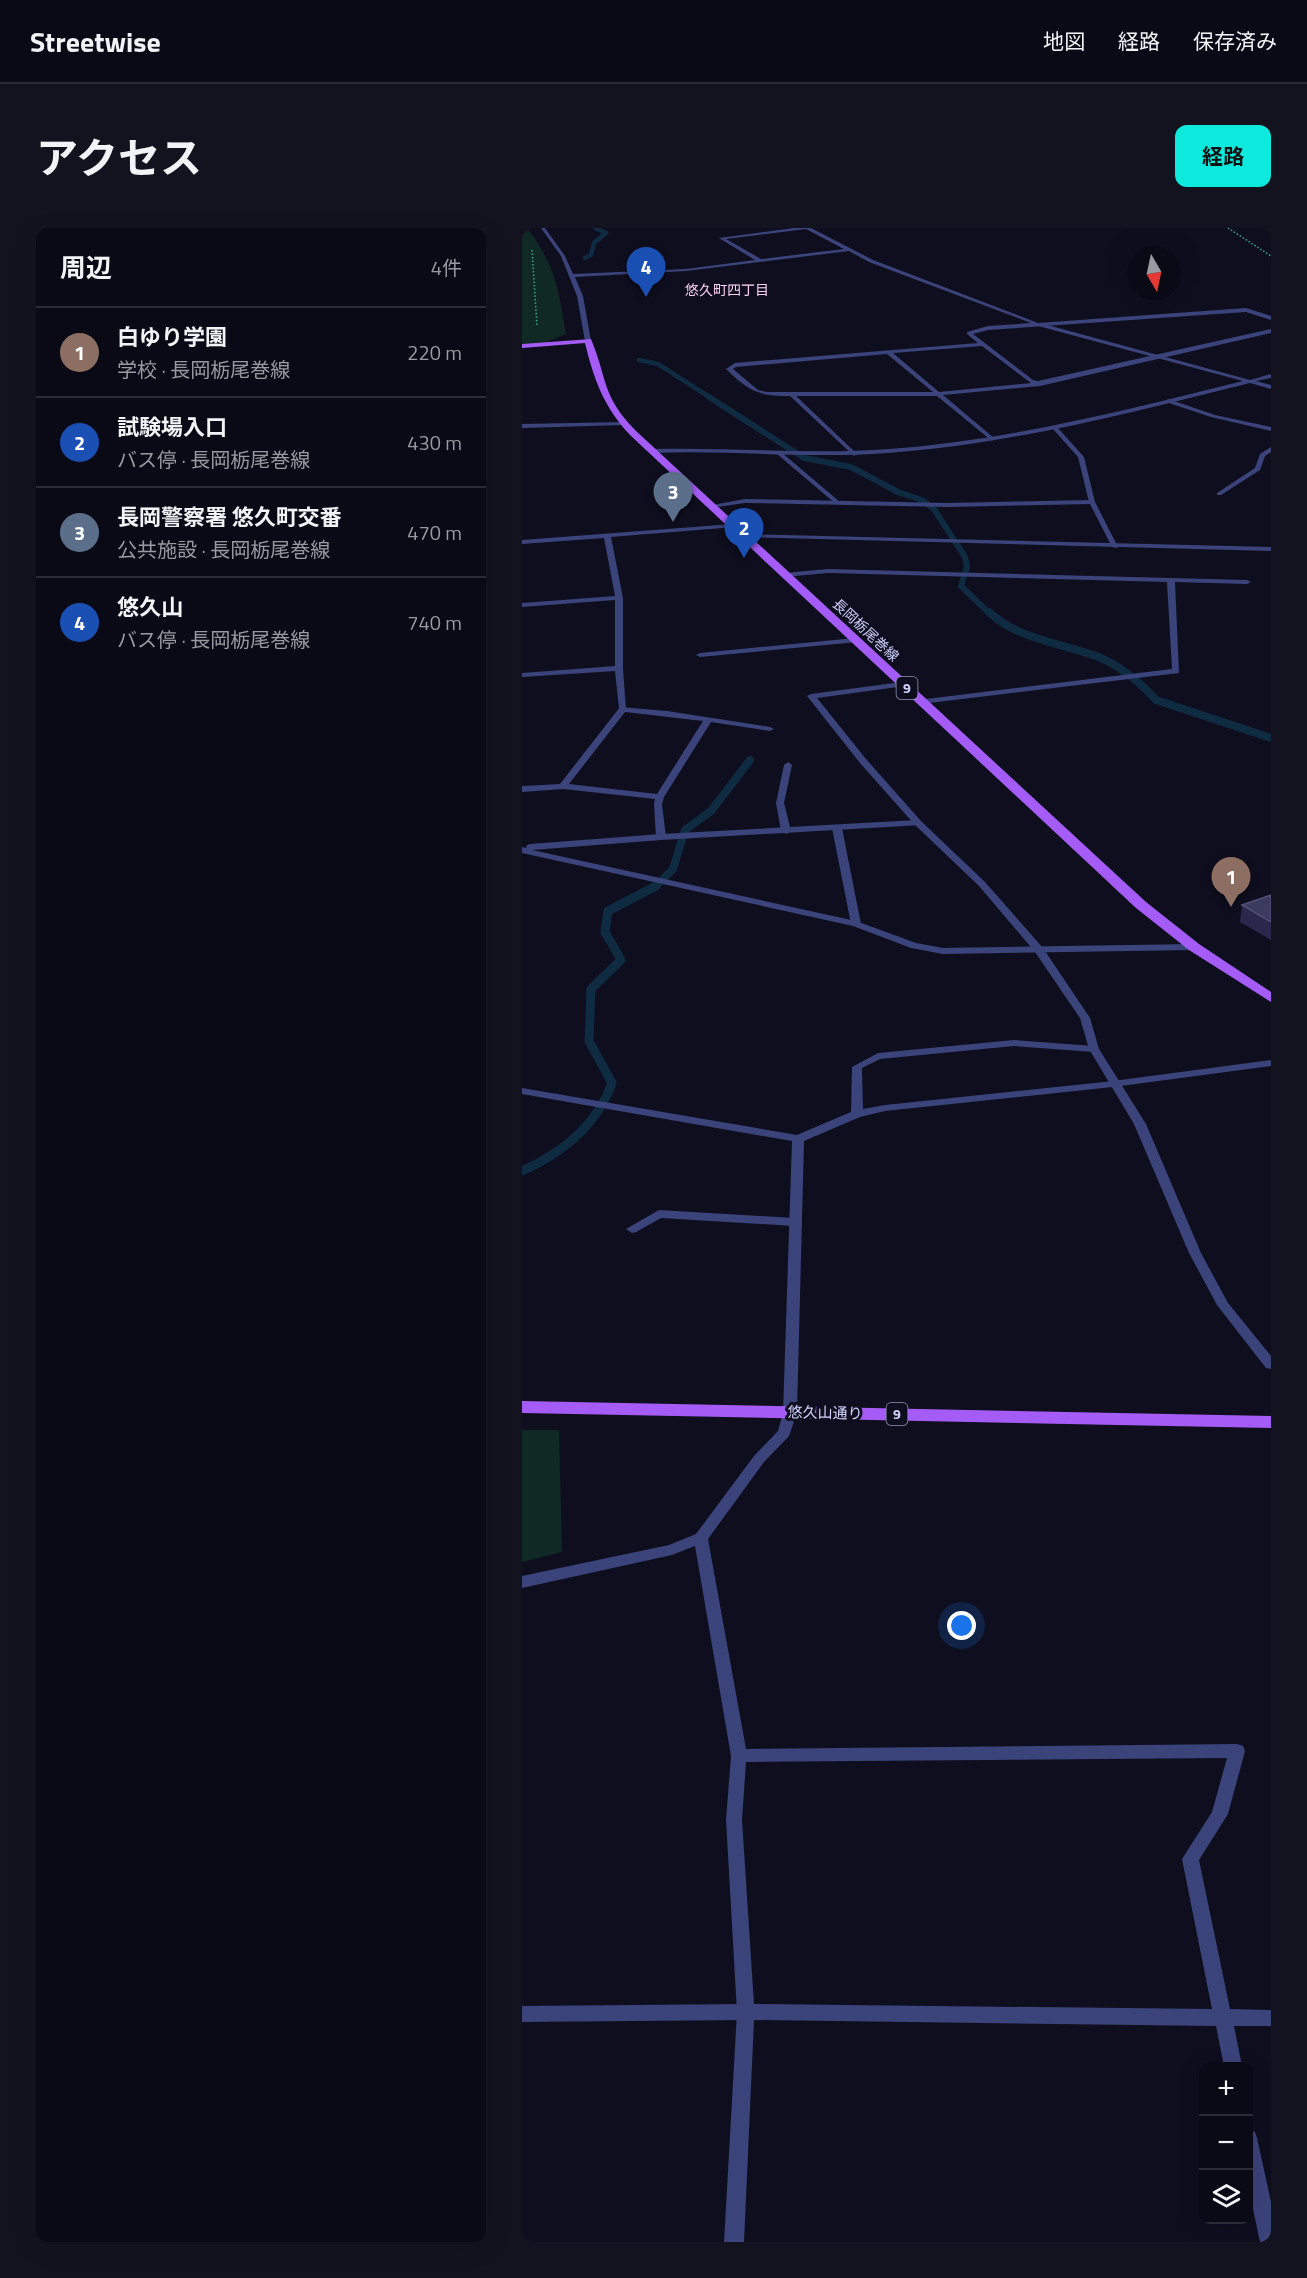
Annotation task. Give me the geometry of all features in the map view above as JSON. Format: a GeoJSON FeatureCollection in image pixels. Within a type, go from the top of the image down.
{"type":"FeatureCollection","features":[{"type":"Feature","properties":{"kind":"main road"},"geometry":{"type":"LineString","coordinates":[[522,346],[588,341]]}},
{"type":"Feature","properties":{"kind":"main road","name":"長岡栃尾巻線"},"geometry":{"type":"LineString","coordinates":[[588,341],[602,394],[623,423],[652,451],[1097,866],[1194,947],[1271,998]]}},
{"type":"Feature","properties":{"kind":"main road","name":"悠久山通り"},"geometry":{"type":"LineString","coordinates":[[522,1407],[1271,1422]]}},
{"type":"Feature","properties":{"kind":"street"},"geometry":{"type":"LineString","coordinates":[[543,228],[563,256],[580,296],[588,341]]}},
{"type":"Feature","properties":{"kind":"street"},"geometry":{"type":"LineString","coordinates":[[762,262],[721,238],[806,228],[848,250],[1040,325],[1271,387]]}},
{"type":"Feature","properties":{"kind":"street"},"geometry":{"type":"LineString","coordinates":[[572,276],[686,270],[848,250]]}},
{"type":"Feature","properties":{"kind":"street"},"geometry":{"type":"LineString","coordinates":[[1040,384],[1031,381],[969,333],[988,327],[1246,310],[1271,318]]}},
{"type":"Feature","properties":{"kind":"street"},"geometry":{"type":"LineString","coordinates":[[985,344],[735,365],[729,369],[756,391],[792,394],[938,394],[1040,384],[1271,331]]}},
{"type":"Feature","properties":{"kind":"street"},"geometry":{"type":"LineString","coordinates":[[888,352],[992,439]]}},
{"type":"Feature","properties":{"kind":"street"},"geometry":{"type":"LineString","coordinates":[[652,451],[701,449],[854,454],[992,439],[1055,428],[1271,376]]}},
{"type":"Feature","properties":{"kind":"street"},"geometry":{"type":"LineString","coordinates":[[792,394],[854,454]]}},
{"type":"Feature","properties":{"kind":"street"},"geometry":{"type":"LineString","coordinates":[[1168,401],[1213,416],[1271,429]]}},
{"type":"Feature","properties":{"kind":"street"},"geometry":{"type":"LineString","coordinates":[[522,426],[623,423]]}},
{"type":"Feature","properties":{"kind":"street"},"geometry":{"type":"LineString","coordinates":[[1055,428],[1081,457],[1092,502],[1115,547]]}},
{"type":"Feature","properties":{"kind":"street"},"geometry":{"type":"LineString","coordinates":[[1218,494],[1258,469],[1262,455],[1271,449]]}},
{"type":"Feature","properties":{"kind":"street"},"geometry":{"type":"LineString","coordinates":[[778,453],[838,503]]}},
{"type":"Feature","properties":{"kind":"street"},"geometry":{"type":"LineString","coordinates":[[710,506],[745,501],[948,505],[1092,502]]}},
{"type":"Feature","properties":{"kind":"street"},"geometry":{"type":"LineString","coordinates":[[522,542],[733,526]]}},
{"type":"Feature","properties":{"kind":"street"},"geometry":{"type":"LineString","coordinates":[[742,536],[1115,547],[1271,549]]}},
{"type":"Feature","properties":{"kind":"street"},"geometry":{"type":"LineString","coordinates":[[563,786],[623,710],[619,598],[607,537]]}},
{"type":"Feature","properties":{"kind":"street"},"geometry":{"type":"LineString","coordinates":[[784,575],[828,571],[1247,582]]}},
{"type":"Feature","properties":{"kind":"street"},"geometry":{"type":"LineString","coordinates":[[921,702],[1176,671],[1171,581]]}},
{"type":"Feature","properties":{"kind":"street"},"geometry":{"type":"LineString","coordinates":[[522,605],[619,598]]}},
{"type":"Feature","properties":{"kind":"street"},"geometry":{"type":"LineString","coordinates":[[700,655],[855,640]]}},
{"type":"Feature","properties":{"kind":"street"},"geometry":{"type":"LineString","coordinates":[[522,675],[620,668]]}},
{"type":"Feature","properties":{"kind":"street"},"geometry":{"type":"LineString","coordinates":[[902,684],[811,696],[863,761],[918,823],[982,884],[1039,950],[1084,1018],[1094,1048],[1113,1084],[1140,1124],[1195,1253],[1224,1305],[1271,1365]]}},
{"type":"Feature","properties":{"kind":"street"},"geometry":{"type":"LineString","coordinates":[[623,710],[666,713],[770,729]]}},
{"type":"Feature","properties":{"kind":"street"},"geometry":{"type":"LineString","coordinates":[[661,837],[657,804],[708,720]]}},
{"type":"Feature","properties":{"kind":"street"},"geometry":{"type":"LineString","coordinates":[[786,831],[780,803],[788,765]]}},
{"type":"Feature","properties":{"kind":"street"},"geometry":{"type":"LineString","coordinates":[[522,789],[563,786],[660,797]]}},
{"type":"Feature","properties":{"kind":"street"},"geometry":{"type":"LineString","coordinates":[[522,849],[661,837],[918,823]]}},
{"type":"Feature","properties":{"kind":"street"},"geometry":{"type":"LineString","coordinates":[[837,828],[856,924]]}},
{"type":"Feature","properties":{"kind":"street"},"geometry":{"type":"LineString","coordinates":[[522,849],[856,924],[914,946],[943,951],[1194,947]]}},
{"type":"Feature","properties":{"kind":"street"},"geometry":{"type":"LineString","coordinates":[[857,1114],[858,1067],[878,1056],[1014,1043],[1094,1048]]}},
{"type":"Feature","properties":{"kind":"street"},"geometry":{"type":"LineString","coordinates":[[522,1091],[798,1139],[857,1114],[885,1108],[1113,1084],[1271,1063]]}},
{"type":"Feature","properties":{"kind":"street"},"geometry":{"type":"LineString","coordinates":[[522,1582],[672,1550],[701,1538],[759,1459],[784,1433],[790,1413],[798,1139]]}},
{"type":"Feature","properties":{"kind":"street"},"geometry":{"type":"LineString","coordinates":[[632,1229],[659,1214],[794,1222]]}},
{"type":"Feature","properties":{"kind":"street"},"geometry":{"type":"LineString","coordinates":[[701,1538],[739,1756],[734,1820],[746,2013],[734,2242]]}},
{"type":"Feature","properties":{"kind":"street"},"geometry":{"type":"LineString","coordinates":[[739,1756],[1237,1751],[1220,1814],[1190,1859],[1232,2062]]}},
{"type":"Feature","properties":{"kind":"street"},"geometry":{"type":"LineString","coordinates":[[522,2014],[746,2013],[1271,2018]]}},
{"type":"Feature","properties":{"kind":"street"},"geometry":{"type":"LineString","coordinates":[[1253,2162],[1270,2242]]}},
{"type":"Feature","properties":{"kind":"path"},"geometry":{"type":"LineString","coordinates":[[1228,228],[1271,256]]}},
{"type":"Feature","properties":{"kind":"path"},"geometry":{"type":"LineString","coordinates":[[531,245],[539,345]]}},
{"type":"Feature","properties":{"kind":"green space"},"geometry":{"type":"Polygon","coordinates":[[[522,228],[527,228],[544,253],[561,305],[566,334],[544,343],[522,344],[522,228]]]}},
{"type":"Feature","properties":{"kind":"green space"},"geometry":{"type":"Polygon","coordinates":[[[522,1430],[559,1430],[562,1552],[522,1562],[522,1430]]]}},
{"type":"Feature","properties":{"kind":"building"},"geometry":{"type":"Polygon","coordinates":[[[1271,895],[1271,922],[1242,905],[1271,895]]]}},
{"type":"Feature","properties":{"kind":"waterway"},"geometry":{"type":"LineString","coordinates":[[585,258],[591,255],[594,243],[606,233],[595,228]]}},
{"type":"Feature","properties":{"kind":"waterway"},"geometry":{"type":"LineString","coordinates":[[639,360],[658,364],[711,398]]}},
{"type":"Feature","properties":{"kind":"waterway"},"geometry":{"type":"LineString","coordinates":[[709,397],[804,458],[851,467],[898,492],[922,500],[934,509],[965,557],[967,567],[961,586],[990,614]]}},
{"type":"Feature","properties":{"kind":"waterway"},"geometry":{"type":"LineString","coordinates":[[989,612],[1000,621],[1026,634],[1104,659],[1129,675],[1156,700],[1271,738]]}},
{"type":"Feature","properties":{"kind":"waterway"},"geometry":{"type":"LineString","coordinates":[[656,886],[673,869],[685,830],[711,811],[750,760]]}},
{"type":"Feature","properties":{"kind":"waterway"},"geometry":{"type":"LineString","coordinates":[[522,1171],[551,1156],[576,1136],[597,1112],[605,1098],[612,1083],[589,1041],[591,989],[621,960],[605,932],[608,911],[656,886]]}},
{"type":"Feature","properties":{"kind":"place","name":"悠久山"},"geometry":{"type":"Point","coordinates":[646,297]}},
{"type":"Feature","properties":{"kind":"place","name":"長岡警察署 悠久町交番"},"geometry":{"type":"Point","coordinates":[673,522]}},
{"type":"Feature","properties":{"kind":"place","name":"試験場入口"},"geometry":{"type":"Point","coordinates":[744,558]}},
{"type":"Feature","properties":{"kind":"place","name":"白ゆり学園"},"geometry":{"type":"Point","coordinates":[1231,907]}},
{"type":"Feature","properties":{"kind":"district","name":"悠久町四丁目"},"geometry":{"type":"Point","coordinates":[727,290]}}]}
